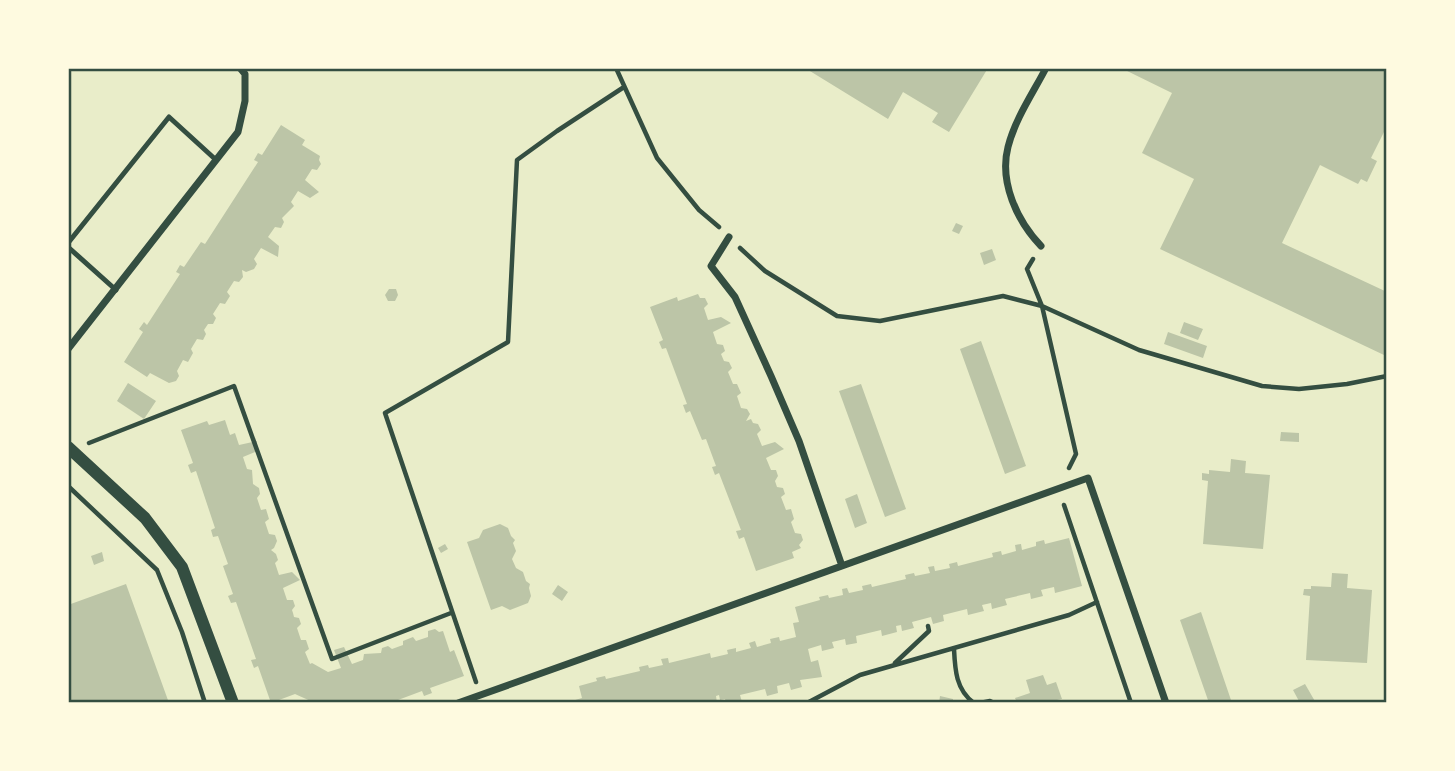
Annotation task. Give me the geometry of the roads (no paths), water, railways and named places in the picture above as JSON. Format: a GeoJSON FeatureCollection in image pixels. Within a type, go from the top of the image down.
{"type":"FeatureCollection","features":[{"type":"Feature","properties":{"kind":"street"},"geometry":{"type":"LineString","coordinates":[[69,345],[238,132],[245,101],[245,74],[240,68]]}},
{"type":"Feature","properties":{"kind":"street"},"geometry":{"type":"LineString","coordinates":[[1041,246],[1027,232],[1017,215],[1006,174],[1007,148],[1019,118],[1046,68]]}},
{"type":"Feature","properties":{"kind":"street"},"geometry":{"type":"LineString","coordinates":[[729,237],[711,266],[735,297],[771,376],[799,441],[842,566]]}},
{"type":"Feature","properties":{"kind":"street"},"geometry":{"type":"LineString","coordinates":[[70,448],[145,519],[182,567],[233,703]]}},
{"type":"Feature","properties":{"kind":"street"},"geometry":{"type":"LineString","coordinates":[[458,703],[1088,478],[1166,703]]}},
{"type":"Feature","properties":{"kind":"lane"},"geometry":{"type":"LineString","coordinates":[[116,289],[68,245],[169,117],[215,159]]}}]}
